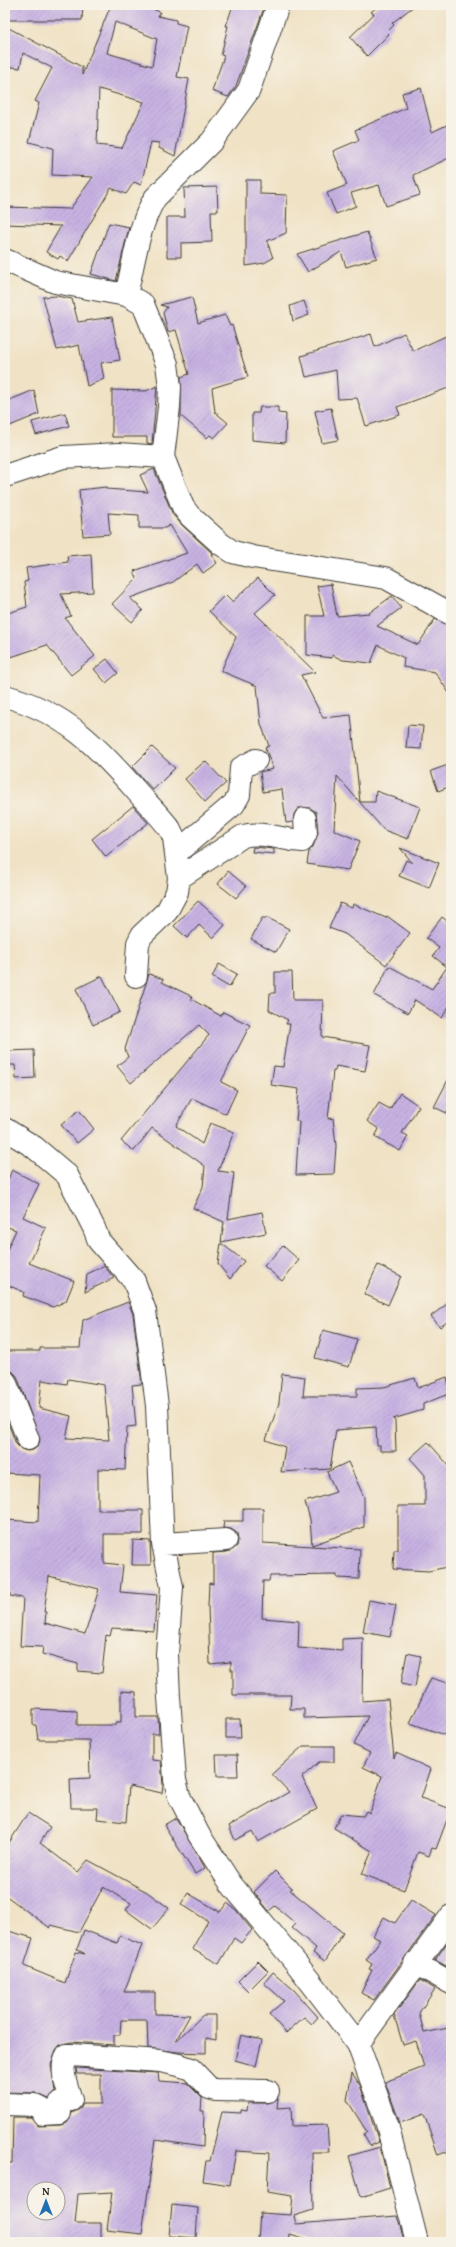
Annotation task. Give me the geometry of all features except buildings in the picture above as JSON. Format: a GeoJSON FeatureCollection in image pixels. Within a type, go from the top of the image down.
{"type":"FeatureCollection","features":[{"type":"Feature","properties":{"kind":"street"},"geometry":{"type":"LineString","coordinates":[[126,295],[138,242],[149,207],[155,198],[212,141],[249,90],[278,5]]}},
{"type":"Feature","properties":{"kind":"street"},"geometry":{"type":"LineString","coordinates":[[5,260],[55,282],[136,298],[146,310],[159,349],[167,364],[170,387],[170,407],[163,457],[183,507],[190,516],[211,536],[232,552],[253,557],[386,578],[451,614]]}},
{"type":"Feature","properties":{"kind":"street"},"geometry":{"type":"LineString","coordinates":[[5,476],[63,457],[118,454],[163,457]]}},
{"type":"Feature","properties":{"kind":"street"},"geometry":{"type":"LineString","coordinates":[[5,696],[44,709],[95,745],[162,819],[174,838],[179,878],[177,892],[167,911],[142,935],[138,943],[136,976]]}},
{"type":"Feature","properties":{"kind":"street"},"geometry":{"type":"LineString","coordinates":[[176,853],[234,804],[239,795],[241,768],[256,760]]}},
{"type":"Feature","properties":{"kind":"street"},"geometry":{"type":"LineString","coordinates":[[179,878],[244,836],[255,833],[283,840],[302,841],[306,833],[305,819]]}},
{"type":"Feature","properties":{"kind":"street"},"geometry":{"type":"LineString","coordinates":[[5,1129],[34,1147],[67,1175],[94,1228],[98,1241],[134,1281],[143,1305],[157,1406],[163,1544],[172,1587],[167,1654],[175,1780],[179,1796],[199,1835],[231,1884],[296,1963],[358,2044],[387,2124],[417,2242]]}},
{"type":"Feature","properties":{"kind":"street"},"geometry":{"type":"LineString","coordinates":[[5,1382],[28,1439]]}},
{"type":"Feature","properties":{"kind":"street"},"geometry":{"type":"LineString","coordinates":[[163,1544],[226,1540]]}},
{"type":"Feature","properties":{"kind":"street"},"geometry":{"type":"LineString","coordinates":[[358,2044],[451,1916]]}},
{"type":"Feature","properties":{"kind":"street"},"geometry":{"type":"LineString","coordinates":[[416,1963],[451,1983]]}},
{"type":"Feature","properties":{"kind":"street"},"geometry":{"type":"LineString","coordinates":[[5,2104],[34,2105],[42,2109],[43,2114],[60,2113],[60,2103],[71,2100],[64,2079],[64,2061],[67,2055],[164,2062],[191,2069],[209,2088],[216,2090],[268,2091]]}}]}
